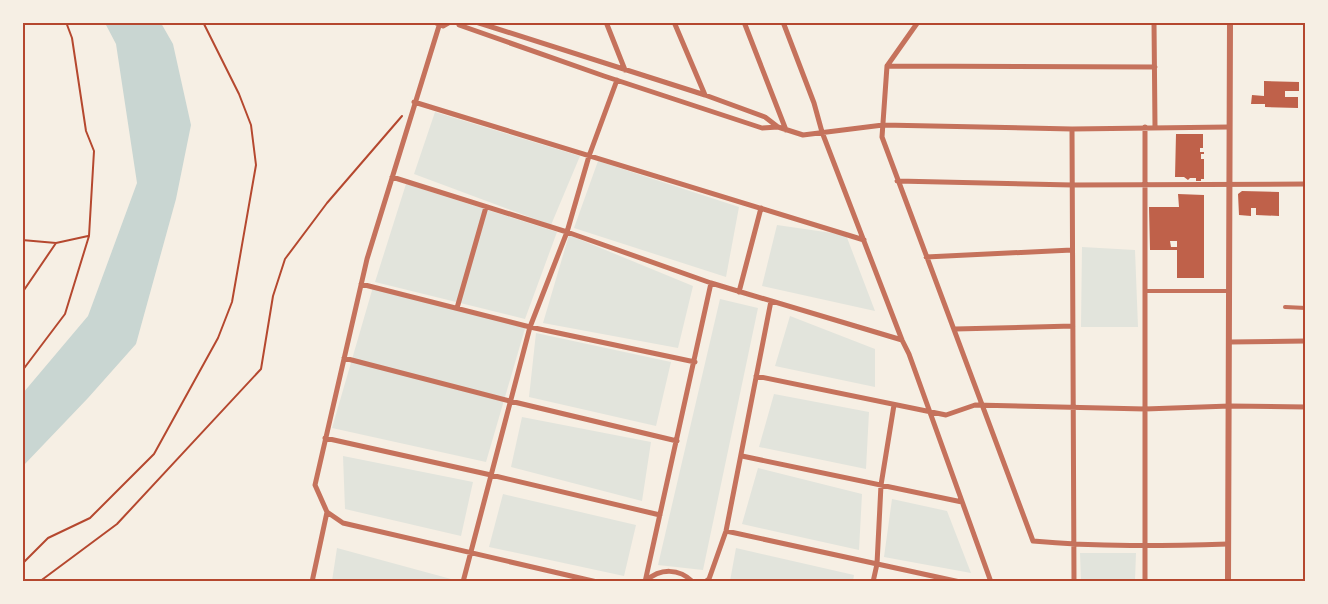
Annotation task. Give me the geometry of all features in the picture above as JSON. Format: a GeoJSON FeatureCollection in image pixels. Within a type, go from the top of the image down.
{"type":"FeatureCollection","features":[{"type":"Feature","properties":{"kind":"street"},"geometry":{"type":"LineString","coordinates":[[450,22],[437,24],[392,177],[361,284],[315,485],[327,512],[343,523],[597,582]]}},
{"type":"Feature","properties":{"kind":"street"},"geometry":{"type":"LineString","coordinates":[[458,22],[459,25],[762,128],[778,127]]}},
{"type":"Feature","properties":{"kind":"street"},"geometry":{"type":"LineString","coordinates":[[476,22],[705,95],[765,117],[778,127],[803,135],[883,125],[1072,129],[1229,127]]}},
{"type":"Feature","properties":{"kind":"street"},"geometry":{"type":"LineString","coordinates":[[606,22],[625,70]]}},
{"type":"Feature","properties":{"kind":"street"},"geometry":{"type":"LineString","coordinates":[[674,22],[705,95]]}},
{"type":"Feature","properties":{"kind":"street"},"geometry":{"type":"LineString","coordinates":[[744,22],[786,130]]}},
{"type":"Feature","properties":{"kind":"street"},"geometry":{"type":"LineString","coordinates":[[783,22],[814,102],[822,132],[909,354],[991,582]]}},
{"type":"Feature","properties":{"kind":"street"},"geometry":{"type":"LineString","coordinates":[[918,22],[886,66],[882,137],[1033,541],[1074,545],[1145,547],[1228,544]]}},
{"type":"Feature","properties":{"kind":"street"},"geometry":{"type":"LineString","coordinates":[[1154,22],[1155,127]]}},
{"type":"Feature","properties":{"kind":"street"},"geometry":{"type":"LineString","coordinates":[[1228,582],[1230,22]]}},
{"type":"Feature","properties":{"kind":"street"},"geometry":{"type":"LineString","coordinates":[[886,66],[1155,67]]}},
{"type":"Feature","properties":{"kind":"street"},"geometry":{"type":"LineString","coordinates":[[463,582],[530,327],[567,232],[589,156],[617,80]]}},
{"type":"Feature","properties":{"kind":"street"},"geometry":{"type":"LineString","coordinates":[[414,102],[864,240]]}},
{"type":"Feature","properties":{"kind":"street"},"geometry":{"type":"LineString","coordinates":[[1145,127],[1145,582]]}},
{"type":"Feature","properties":{"kind":"street"},"geometry":{"type":"LineString","coordinates":[[1072,129],[1074,582]]}},
{"type":"Feature","properties":{"kind":"street"},"geometry":{"type":"LineString","coordinates":[[392,177],[567,232],[711,283],[902,340]]}},
{"type":"Feature","properties":{"kind":"street"},"geometry":{"type":"LineString","coordinates":[[897,181],[1072,185],[1305,183]]}},
{"type":"Feature","properties":{"kind":"street"},"geometry":{"type":"LineString","coordinates":[[457,309],[486,207]]}},
{"type":"Feature","properties":{"kind":"street"},"geometry":{"type":"LineString","coordinates":[[739,291],[761,208]]}},
{"type":"Feature","properties":{"kind":"street"},"geometry":{"type":"LineString","coordinates":[[926,257],[1072,250]]}},
{"type":"Feature","properties":{"kind":"street"},"geometry":{"type":"LineString","coordinates":[[645,582],[711,283]]}},
{"type":"Feature","properties":{"kind":"street"},"geometry":{"type":"LineString","coordinates":[[361,284],[530,327],[695,363]]}},
{"type":"Feature","properties":{"kind":"street"},"geometry":{"type":"LineString","coordinates":[[1145,291],[1229,291]]}},
{"type":"Feature","properties":{"kind":"street"},"geometry":{"type":"LineString","coordinates":[[705,582],[709,579],[726,531],[771,301]]}},
{"type":"Feature","properties":{"kind":"street"},"geometry":{"type":"LineString","coordinates":[[1285,308],[1305,308]]}},
{"type":"Feature","properties":{"kind":"street"},"geometry":{"type":"LineString","coordinates":[[955,329],[1073,326]]}},
{"type":"Feature","properties":{"kind":"street"},"geometry":{"type":"LineString","coordinates":[[1230,342],[1305,342]]}},
{"type":"Feature","properties":{"kind":"street"},"geometry":{"type":"LineString","coordinates":[[344,358],[677,441]]}},
{"type":"Feature","properties":{"kind":"street"},"geometry":{"type":"LineString","coordinates":[[756,376],[946,415],[975,405],[1145,409],[1230,406],[1305,407]]}},
{"type":"Feature","properties":{"kind":"street"},"geometry":{"type":"LineString","coordinates":[[873,582],[877,564],[881,485],[894,405]]}},
{"type":"Feature","properties":{"kind":"street"},"geometry":{"type":"LineString","coordinates":[[325,438],[660,515]]}},
{"type":"Feature","properties":{"kind":"street"},"geometry":{"type":"LineString","coordinates":[[742,456],[962,502]]}},
{"type":"Feature","properties":{"kind":"street"},"geometry":{"type":"LineString","coordinates":[[312,582],[327,512]]}},
{"type":"Feature","properties":{"kind":"street"},"geometry":{"type":"LineString","coordinates":[[726,531],[960,582]]}},
{"type":"Feature","properties":{"kind":"street"},"geometry":{"type":"LineString","coordinates":[[645,582],[661,572],[670,571],[681,573],[693,582]]}},
{"type":"Feature","properties":{"kind":"path"},"geometry":{"type":"LineString","coordinates":[[22,371],[65,314],[89,236],[94,151],[86,131],[72,38],[66,22]]}},
{"type":"Feature","properties":{"kind":"path"},"geometry":{"type":"LineString","coordinates":[[22,564],[48,538],[90,518],[154,454],[218,338],[232,302],[256,165],[247,114],[203,22]]}},
{"type":"Feature","properties":{"kind":"path"},"geometry":{"type":"LineString","coordinates":[[39,582],[117,524],[261,369],[273,296],[285,260],[327,203],[414,102]]}},
{"type":"Feature","properties":{"kind":"path"},"geometry":{"type":"LineString","coordinates":[[22,240],[56,243],[89,236]]}},
{"type":"Feature","properties":{"kind":"path"},"geometry":{"type":"LineString","coordinates":[[22,293],[56,243]]}},
{"type":"Feature","properties":{"kind":"shaded area"},"geometry":{"type":"Polygon","coordinates":[[[105,23],[161,23],[173,44],[191,125],[176,199],[136,344],[23,466],[23,393],[88,316],[137,183],[116,44],[105,23]]]}},
{"type":"Feature","properties":{"kind":"shaded area"},"geometry":{"type":"Polygon","coordinates":[[[435,112],[580,156],[551,225],[414,174],[435,112]]]}},
{"type":"Feature","properties":{"kind":"shaded area"},"geometry":{"type":"Polygon","coordinates":[[[598,161],[739,207],[726,277],[574,228],[598,161]]]}},
{"type":"Feature","properties":{"kind":"shaded area"},"geometry":{"type":"Polygon","coordinates":[[[406,184],[557,232],[525,319],[375,282],[406,184]]]}},
{"type":"Feature","properties":{"kind":"shaded area"},"geometry":{"type":"Polygon","coordinates":[[[777,225],[846,235],[875,311],[762,286],[777,225]]]}},
{"type":"Feature","properties":{"kind":"shaded area"},"geometry":{"type":"Polygon","coordinates":[[[569,235],[693,286],[678,348],[543,323],[569,235]]]}},
{"type":"Feature","properties":{"kind":"shaded area"},"geometry":{"type":"Polygon","coordinates":[[[1082,247],[1135,250],[1138,327],[1081,327],[1082,247]]]}},
{"type":"Feature","properties":{"kind":"shaded area"},"geometry":{"type":"Polygon","coordinates":[[[373,287],[526,325],[486,462],[332,428],[373,287]]]}},
{"type":"Feature","properties":{"kind":"shaded area"},"geometry":{"type":"Polygon","coordinates":[[[720,299],[758,308],[703,570],[658,565],[720,299]]]}},
{"type":"Feature","properties":{"kind":"shaded area"},"geometry":{"type":"Polygon","coordinates":[[[790,316],[875,349],[875,387],[775,366],[790,316]]]}},
{"type":"Feature","properties":{"kind":"shaded area"},"geometry":{"type":"Polygon","coordinates":[[[536,333],[671,362],[656,426],[529,397],[536,333]]]}},
{"type":"Feature","properties":{"kind":"shaded area"},"geometry":{"type":"Polygon","coordinates":[[[774,394],[869,412],[866,469],[759,447],[774,394]]]}},
{"type":"Feature","properties":{"kind":"shaded area"},"geometry":{"type":"Polygon","coordinates":[[[522,417],[651,442],[642,501],[511,467],[522,417]]]}},
{"type":"Feature","properties":{"kind":"shaded area"},"geometry":{"type":"Polygon","coordinates":[[[343,456],[473,482],[461,536],[345,509],[343,456]]]}},
{"type":"Feature","properties":{"kind":"shaded area"},"geometry":{"type":"Polygon","coordinates":[[[758,468],[862,494],[859,550],[742,524],[758,468]]]}},
{"type":"Feature","properties":{"kind":"shaded area"},"geometry":{"type":"Polygon","coordinates":[[[503,494],[636,525],[624,576],[489,547],[503,494]]]}},
{"type":"Feature","properties":{"kind":"shaded area"},"geometry":{"type":"Polygon","coordinates":[[[892,499],[947,511],[971,573],[884,557],[892,499]]]}},
{"type":"Feature","properties":{"kind":"shaded area"},"geometry":{"type":"Polygon","coordinates":[[[337,548],[451,579],[450,581],[332,581],[337,548]]]}},
{"type":"Feature","properties":{"kind":"shaded area"},"geometry":{"type":"Polygon","coordinates":[[[736,548],[854,575],[853,581],[730,581],[736,548]]]}},
{"type":"Feature","properties":{"kind":"shaded area"},"geometry":{"type":"Polygon","coordinates":[[[1080,553],[1136,553],[1135,581],[1081,581],[1080,553]]]}},
{"type":"Feature","properties":{"kind":"building"},"geometry":{"type":"Polygon","coordinates":[[[1264,81],[1299,82],[1299,91],[1285,91],[1285,97],[1298,97],[1298,108],[1265,107],[1265,104],[1251,104],[1252,95],[1264,96],[1264,81]]]}},
{"type":"Feature","properties":{"kind":"building"},"geometry":{"type":"Polygon","coordinates":[[[1176,134],[1203,134],[1203,148],[1200,148],[1200,152],[1204,152],[1201,154],[1201,159],[1204,159],[1204,179],[1201,181],[1196,181],[1196,178],[1188,180],[1184,177],[1175,177],[1176,134]]]}},
{"type":"Feature","properties":{"kind":"building"},"geometry":{"type":"Polygon","coordinates":[[[1242,191],[1279,192],[1279,216],[1256,215],[1256,208],[1251,208],[1251,216],[1239,215],[1238,194],[1242,191]]]}},
{"type":"Feature","properties":{"kind":"building"},"geometry":{"type":"Polygon","coordinates":[[[1178,194],[1204,195],[1204,278],[1177,278],[1177,250],[1150,250],[1149,207],[1179,207],[1178,194]],[[1170,241],[1171,247],[1177,247],[1177,241],[1170,241]]]}}]}
